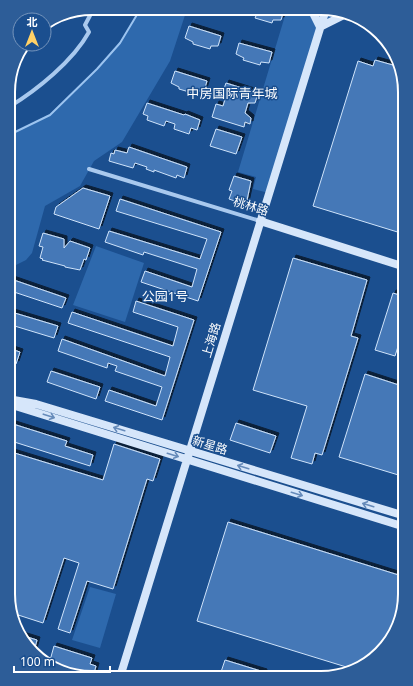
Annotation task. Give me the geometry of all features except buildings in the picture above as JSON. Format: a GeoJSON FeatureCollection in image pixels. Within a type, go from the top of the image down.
{"type":"FeatureCollection","features":[{"type":"Feature","properties":{"kind":"street"},"geometry":{"type":"LineString","coordinates":[[15,103],[48,78],[83,43],[89,32],[85,25],[90,15]]}},
{"type":"Feature","properties":{"kind":"street"},"geometry":{"type":"LineString","coordinates":[[314,15],[320,27],[339,18]]}},
{"type":"Feature","properties":{"kind":"street","name":"上海路"},"geometry":{"type":"LineString","coordinates":[[122,671],[324,15]]}},
{"type":"Feature","properties":{"kind":"street","name":"桃林路"},"geometry":{"type":"LineString","coordinates":[[89,169],[398,265]]}},
{"type":"Feature","properties":{"kind":"street","name":"新星路"},"geometry":{"type":"LineString","coordinates":[[15,402],[36,404],[398,514]]}},
{"type":"Feature","properties":{"kind":"street","name":"新星路"},"geometry":{"type":"LineString","coordinates":[[15,404],[187,460],[398,524]]}},
{"type":"Feature","properties":{"kind":"shaded area"},"geometry":{"type":"Polygon","coordinates":[[[137,15],[185,15],[170,61],[122,142],[94,161],[80,186],[45,206],[32,253],[26,260],[15,265],[15,132],[50,115],[97,69],[120,43],[137,15]]]}},
{"type":"Feature","properties":{"kind":"shaded area"},"geometry":{"type":"Polygon","coordinates":[[[285,15],[321,15],[339,18],[320,28],[269,193],[253,189],[256,177],[238,172],[285,15]]]}},
{"type":"Feature","properties":{"kind":"shaded area"},"geometry":{"type":"Polygon","coordinates":[[[96,246],[144,263],[125,322],[73,305],[96,246]]]}},
{"type":"Feature","properties":{"kind":"shaded area"},"geometry":{"type":"Polygon","coordinates":[[[90,587],[116,594],[100,648],[72,640],[90,587]]]}},
{"type":"Feature","properties":{"kind":"waterway"},"geometry":{"type":"LineString","coordinates":[[15,132],[50,115],[97,69],[120,43],[137,15]]}},
{"type":"Feature","properties":{"kind":"district","name":"中房国际青年城"},"geometry":{"type":"Point","coordinates":[232,93]}},
{"type":"Feature","properties":{"kind":"district","name":"公园1号"},"geometry":{"type":"Point","coordinates":[165,296]}}]}
